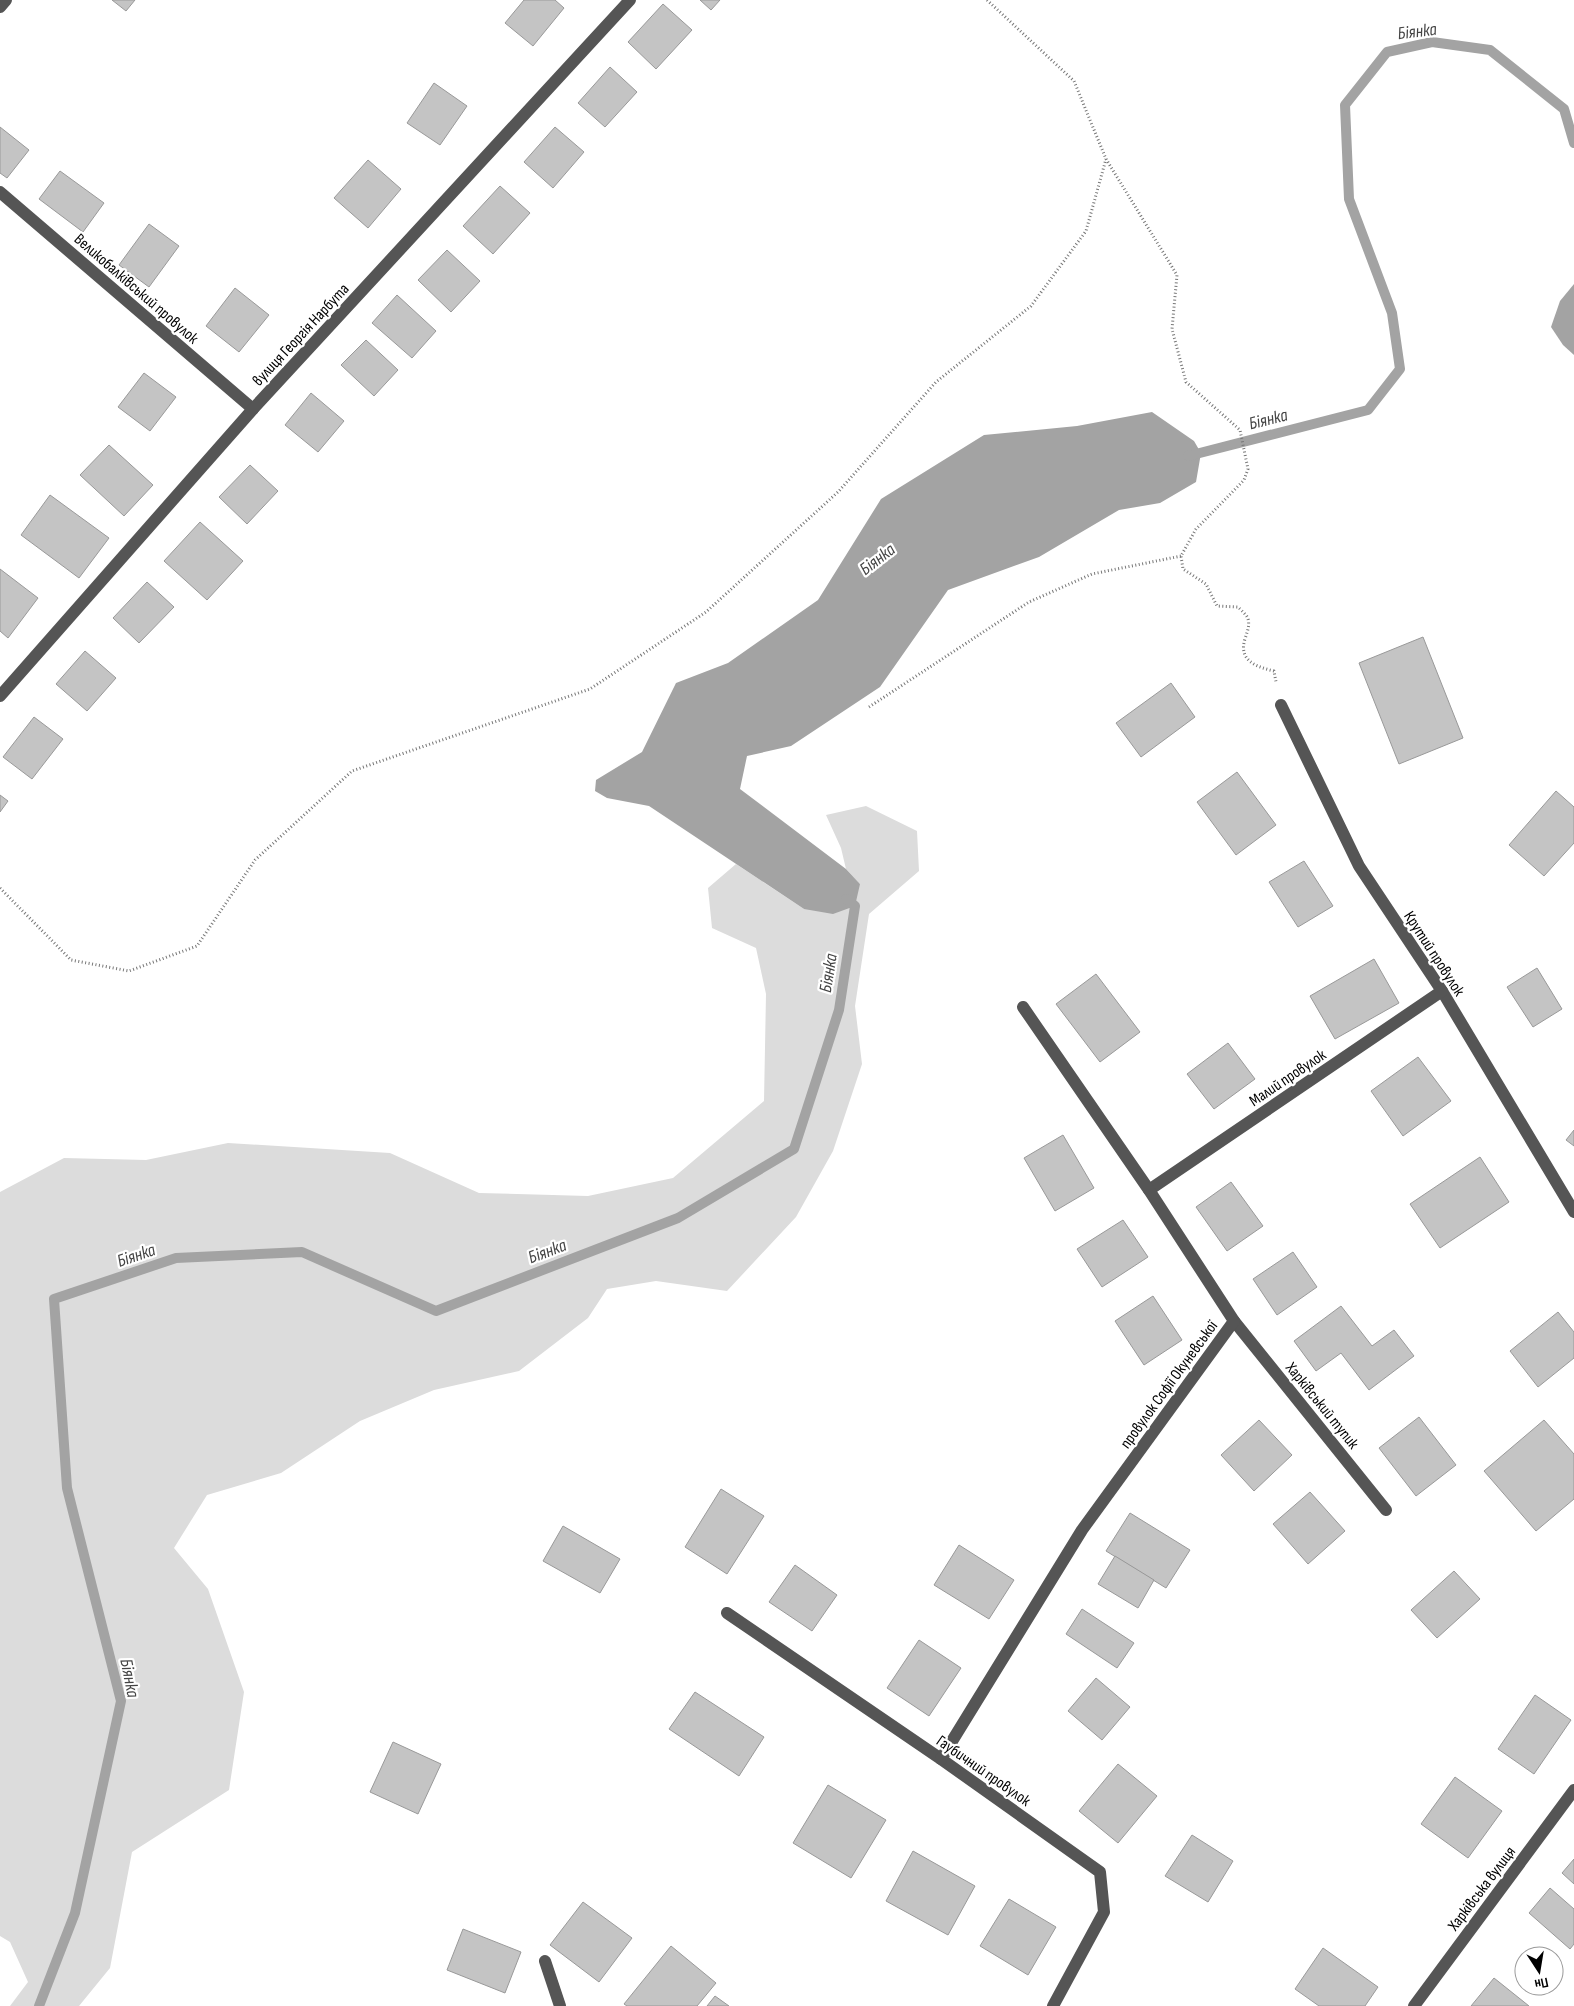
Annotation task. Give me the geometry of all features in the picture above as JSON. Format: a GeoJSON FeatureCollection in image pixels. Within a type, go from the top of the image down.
{"type":"FeatureCollection","features":[{"type":"Feature","properties":{"kind":"street"},"geometry":{"type":"LineString","coordinates":[[0,7],[6,0]]}},
{"type":"Feature","properties":{"kind":"street","name":"вулиця Георгія Нарбута"},"geometry":{"type":"LineString","coordinates":[[0,696],[253,409],[630,0]]}},
{"type":"Feature","properties":{"kind":"street","name":"Великобалківський провулок"},"geometry":{"type":"LineString","coordinates":[[0,192],[253,409]]}},
{"type":"Feature","properties":{"kind":"street","name":"Крутий провулок"},"geometry":{"type":"LineString","coordinates":[[1281,705],[1359,866],[1442,991],[1574,1212]]}},
{"type":"Feature","properties":{"kind":"street","name":"Малий провулок"},"geometry":{"type":"LineString","coordinates":[[1150,1190],[1442,991]]}},
{"type":"Feature","properties":{"kind":"street","name":"провулок Софії Окуневської"},"geometry":{"type":"LineString","coordinates":[[941,1759],[1082,1530],[1234,1321],[1150,1190],[1023,1007]]}},
{"type":"Feature","properties":{"kind":"street","name":"Харківський тупик"},"geometry":{"type":"LineString","coordinates":[[1234,1321],[1386,1510]]}},
{"type":"Feature","properties":{"kind":"street","name":"Гаубичний провулок"},"geometry":{"type":"LineString","coordinates":[[727,1613],[941,1759],[1100,1872],[1104,1912],[1053,2006]]}},
{"type":"Feature","properties":{"kind":"street","name":"Харківська вулиця"},"geometry":{"type":"LineString","coordinates":[[1414,2006],[1574,1790]]}},
{"type":"Feature","properties":{"kind":"street"},"geometry":{"type":"LineString","coordinates":[[545,1961],[560,2006]]}},
{"type":"Feature","properties":{"kind":"path"},"geometry":{"type":"LineString","coordinates":[[987,0],[1074,80],[1106,159],[1177,275],[1172,329],[1186,382],[1240,430],[1248,469],[1244,480],[1196,529],[1181,556],[1182,569],[1206,584],[1217,606],[1238,607],[1248,617],[1249,627],[1243,646],[1246,658],[1254,666],[1274,671]]}},
{"type":"Feature","properties":{"kind":"path"},"geometry":{"type":"LineString","coordinates":[[0,888],[71,960],[129,971],[197,946],[255,860],[352,771],[590,689],[706,612],[838,492],[936,382],[1031,306],[1086,232],[1106,159]]}},
{"type":"Feature","properties":{"kind":"path"},"geometry":{"type":"LineString","coordinates":[[869,706],[1029,602],[1092,574],[1181,556]]}},
{"type":"Feature","properties":{"kind":"shaded area"},"geometry":{"type":"Polygon","coordinates":[[[866,806],[917,831],[919,871],[869,914],[855,1006],[862,1064],[833,1151],[796,1217],[727,1291],[656,1281],[607,1289],[588,1318],[519,1371],[434,1390],[360,1421],[281,1473],[207,1495],[174,1548],[208,1589],[244,1692],[229,1790],[132,1852],[110,1968],[79,2006],[10,2006],[28,1982],[10,1942],[0,1936],[0,1192],[64,1158],[146,1160],[228,1143],[390,1153],[479,1193],[588,1196],[673,1178],[764,1101],[766,994],[756,948],[712,928],[708,888],[736,864],[804,909],[860,884],[846,869],[841,848],[826,815],[866,806]]]}},
{"type":"Feature","properties":{"kind":"water"},"geometry":{"type":"Polygon","coordinates":[[[1574,284],[1574,355],[1563,345],[1551,327],[1560,301],[1574,284]]]}},
{"type":"Feature","properties":{"kind":"water"},"geometry":{"type":"Polygon","coordinates":[[[1152,412],[1194,441],[1201,453],[1196,482],[1160,503],[1119,510],[1039,557],[948,590],[880,687],[791,746],[747,756],[740,789],[846,869],[860,884],[855,906],[833,914],[804,909],[649,806],[607,798],[595,791],[596,780],[642,752],[676,683],[728,663],[818,600],[881,499],[984,435],[1077,426],[1152,412]]]}},
{"type":"Feature","properties":{"kind":"building"},"geometry":{"type":"Polygon","coordinates":[[[112,0],[135,0],[126,11],[112,0]]]}},
{"type":"Feature","properties":{"kind":"building"},"geometry":{"type":"Polygon","coordinates":[[[524,0],[555,0],[564,8],[533,46],[505,23],[524,0]]]}},
{"type":"Feature","properties":{"kind":"building"},"geometry":{"type":"Polygon","coordinates":[[[700,0],[720,0],[711,10],[700,0]]]}},
{"type":"Feature","properties":{"kind":"building"},"geometry":{"type":"Polygon","coordinates":[[[663,4],[692,30],[656,69],[628,42],[663,4]]]}},
{"type":"Feature","properties":{"kind":"building"},"geometry":{"type":"Polygon","coordinates":[[[610,67],[637,92],[605,127],[578,103],[610,67]]]}},
{"type":"Feature","properties":{"kind":"building"},"geometry":{"type":"Polygon","coordinates":[[[434,83],[467,106],[440,145],[407,123],[434,83]]]}},
{"type":"Feature","properties":{"kind":"building"},"geometry":{"type":"Polygon","coordinates":[[[0,127],[29,150],[7,178],[0,173],[0,127]]]}},
{"type":"Feature","properties":{"kind":"building"},"geometry":{"type":"Polygon","coordinates":[[[555,127],[584,152],[553,188],[524,162],[555,127]]]}},
{"type":"Feature","properties":{"kind":"building"},"geometry":{"type":"Polygon","coordinates":[[[368,160],[401,189],[368,228],[334,198],[368,160]]]}},
{"type":"Feature","properties":{"kind":"building"},"geometry":{"type":"Polygon","coordinates":[[[60,171],[104,203],[83,232],[39,199],[60,171]]]}},
{"type":"Feature","properties":{"kind":"building"},"geometry":{"type":"Polygon","coordinates":[[[500,186],[530,213],[493,254],[463,226],[500,186]]]}},
{"type":"Feature","properties":{"kind":"building"},"geometry":{"type":"Polygon","coordinates":[[[149,224],[179,246],[149,287],[119,265],[149,224]]]}},
{"type":"Feature","properties":{"kind":"building"},"geometry":{"type":"Polygon","coordinates":[[[447,250],[480,281],[451,312],[418,280],[447,250]]]}},
{"type":"Feature","properties":{"kind":"building"},"geometry":{"type":"Polygon","coordinates":[[[235,288],[269,315],[239,352],[206,326],[235,288]]]}},
{"type":"Feature","properties":{"kind":"building"},"geometry":{"type":"Polygon","coordinates":[[[397,295],[436,331],[412,358],[372,323],[397,295]]]}},
{"type":"Feature","properties":{"kind":"building"},"geometry":{"type":"Polygon","coordinates":[[[366,340],[398,370],[374,396],[341,365],[366,340]]]}},
{"type":"Feature","properties":{"kind":"building"},"geometry":{"type":"Polygon","coordinates":[[[144,373],[176,397],[150,431],[118,407],[144,373]]]}},
{"type":"Feature","properties":{"kind":"building"},"geometry":{"type":"Polygon","coordinates":[[[311,393],[344,421],[318,452],[285,425],[311,393]]]}},
{"type":"Feature","properties":{"kind":"building"},"geometry":{"type":"Polygon","coordinates":[[[109,445],[153,485],[124,516],[80,475],[109,445]]]}},
{"type":"Feature","properties":{"kind":"building"},"geometry":{"type":"Polygon","coordinates":[[[250,465],[278,491],[247,524],[219,497],[250,465]]]}},
{"type":"Feature","properties":{"kind":"building"},"geometry":{"type":"Polygon","coordinates":[[[50,495],[109,538],[79,578],[21,535],[50,495]]]}},
{"type":"Feature","properties":{"kind":"building"},"geometry":{"type":"Polygon","coordinates":[[[200,522],[243,561],[207,600],[164,561],[200,522]]]}},
{"type":"Feature","properties":{"kind":"building"},"geometry":{"type":"Polygon","coordinates":[[[0,569],[38,598],[8,638],[0,631],[0,569]]]}},
{"type":"Feature","properties":{"kind":"building"},"geometry":{"type":"Polygon","coordinates":[[[147,582],[174,607],[139,643],[113,618],[147,582]]]}},
{"type":"Feature","properties":{"kind":"building"},"geometry":{"type":"Polygon","coordinates":[[[1423,637],[1463,738],[1399,764],[1359,663],[1423,637]]]}},
{"type":"Feature","properties":{"kind":"building"},"geometry":{"type":"Polygon","coordinates":[[[85,651],[116,678],[87,711],[56,684],[85,651]]]}},
{"type":"Feature","properties":{"kind":"building"},"geometry":{"type":"Polygon","coordinates":[[[1171,683],[1195,717],[1141,757],[1116,723],[1171,683]]]}},
{"type":"Feature","properties":{"kind":"building"},"geometry":{"type":"Polygon","coordinates":[[[34,717],[63,739],[32,779],[3,757],[34,717]]]}},
{"type":"Feature","properties":{"kind":"building"},"geometry":{"type":"Polygon","coordinates":[[[1237,772],[1276,825],[1236,855],[1197,802],[1237,772]]]}},
{"type":"Feature","properties":{"kind":"building"},"geometry":{"type":"Polygon","coordinates":[[[1556,791],[1574,807],[1574,843],[1544,876],[1509,845],[1556,791]]]}},
{"type":"Feature","properties":{"kind":"building"},"geometry":{"type":"Polygon","coordinates":[[[0,795],[8,801],[0,812],[0,795]]]}},
{"type":"Feature","properties":{"kind":"building"},"geometry":{"type":"Polygon","coordinates":[[[1304,861],[1333,906],[1298,927],[1269,882],[1304,861]]]}},
{"type":"Feature","properties":{"kind":"building"},"geometry":{"type":"Polygon","coordinates":[[[1374,959],[1399,1003],[1335,1039],[1310,996],[1374,959]]]}},
{"type":"Feature","properties":{"kind":"building"},"geometry":{"type":"Polygon","coordinates":[[[1537,968],[1562,1009],[1533,1027],[1507,987],[1537,968]]]}},
{"type":"Feature","properties":{"kind":"building"},"geometry":{"type":"Polygon","coordinates":[[[1096,974],[1140,1032],[1100,1062],[1056,1004],[1096,974]]]}},
{"type":"Feature","properties":{"kind":"building"},"geometry":{"type":"Polygon","coordinates":[[[1228,1043],[1255,1079],[1214,1109],[1187,1074],[1228,1043]]]}},
{"type":"Feature","properties":{"kind":"building"},"geometry":{"type":"Polygon","coordinates":[[[1418,1057],[1451,1101],[1403,1136],[1371,1091],[1418,1057]]]}},
{"type":"Feature","properties":{"kind":"building"},"geometry":{"type":"Polygon","coordinates":[[[1574,1130],[1574,1146],[1566,1140],[1574,1130]]]}},
{"type":"Feature","properties":{"kind":"building"},"geometry":{"type":"Polygon","coordinates":[[[1063,1135],[1094,1188],[1055,1211],[1024,1158],[1063,1135]]]}},
{"type":"Feature","properties":{"kind":"building"},"geometry":{"type":"Polygon","coordinates":[[[1480,1157],[1509,1202],[1440,1248],[1410,1204],[1480,1157]]]}},
{"type":"Feature","properties":{"kind":"building"},"geometry":{"type":"Polygon","coordinates":[[[1231,1182],[1263,1226],[1227,1251],[1196,1207],[1231,1182]]]}},
{"type":"Feature","properties":{"kind":"building"},"geometry":{"type":"Polygon","coordinates":[[[1123,1220],[1148,1257],[1102,1287],[1077,1249],[1123,1220]]]}},
{"type":"Feature","properties":{"kind":"building"},"geometry":{"type":"Polygon","coordinates":[[[1293,1252],[1317,1287],[1277,1315],[1253,1279],[1293,1252]]]}},
{"type":"Feature","properties":{"kind":"building"},"geometry":{"type":"Polygon","coordinates":[[[1153,1296],[1182,1340],[1144,1365],[1115,1321],[1153,1296]]]}},
{"type":"Feature","properties":{"kind":"building"},"geometry":{"type":"Polygon","coordinates":[[[1341,1306],[1372,1346],[1394,1330],[1414,1356],[1369,1390],[1341,1353],[1316,1371],[1294,1341],[1341,1306]]]}},
{"type":"Feature","properties":{"kind":"building"},"geometry":{"type":"Polygon","coordinates":[[[1558,1312],[1574,1332],[1574,1358],[1538,1387],[1510,1351],[1558,1312]]]}},
{"type":"Feature","properties":{"kind":"building"},"geometry":{"type":"Polygon","coordinates":[[[1419,1417],[1456,1465],[1416,1496],[1379,1448],[1419,1417]]]}},
{"type":"Feature","properties":{"kind":"building"},"geometry":{"type":"Polygon","coordinates":[[[1259,1420],[1292,1455],[1254,1491],[1221,1455],[1259,1420]]]}},
{"type":"Feature","properties":{"kind":"building"},"geometry":{"type":"Polygon","coordinates":[[[1544,1420],[1574,1454],[1574,1499],[1536,1531],[1484,1471],[1544,1420]]]}},
{"type":"Feature","properties":{"kind":"building"},"geometry":{"type":"Polygon","coordinates":[[[721,1489],[764,1516],[727,1574],[685,1547],[721,1489]]]}},
{"type":"Feature","properties":{"kind":"building"},"geometry":{"type":"Polygon","coordinates":[[[1310,1492],[1345,1531],[1308,1564],[1273,1524],[1310,1492]]]}},
{"type":"Feature","properties":{"kind":"building"},"geometry":{"type":"Polygon","coordinates":[[[1130,1513],[1190,1550],[1166,1588],[1106,1551],[1130,1513]]]}},
{"type":"Feature","properties":{"kind":"building"},"geometry":{"type":"Polygon","coordinates":[[[563,1526],[620,1559],[600,1593],[543,1561],[563,1526]]]}},
{"type":"Feature","properties":{"kind":"building"},"geometry":{"type":"Polygon","coordinates":[[[959,1545],[1014,1580],[989,1619],[934,1585],[959,1545]]]}},
{"type":"Feature","properties":{"kind":"building"},"geometry":{"type":"Polygon","coordinates":[[[1115,1556],[1154,1580],[1138,1608],[1098,1584],[1115,1556]]]}},
{"type":"Feature","properties":{"kind":"building"},"geometry":{"type":"Polygon","coordinates":[[[795,1565],[837,1595],[812,1631],[769,1602],[795,1565]]]}},
{"type":"Feature","properties":{"kind":"building"},"geometry":{"type":"Polygon","coordinates":[[[1454,1571],[1480,1599],[1437,1638],[1411,1610],[1454,1571]]]}},
{"type":"Feature","properties":{"kind":"building"},"geometry":{"type":"Polygon","coordinates":[[[1082,1609],[1134,1643],[1117,1668],[1066,1634],[1082,1609]]]}},
{"type":"Feature","properties":{"kind":"building"},"geometry":{"type":"Polygon","coordinates":[[[919,1640],[961,1668],[929,1716],[887,1688],[919,1640]]]}},
{"type":"Feature","properties":{"kind":"building"},"geometry":{"type":"Polygon","coordinates":[[[1096,1678],[1130,1707],[1102,1740],[1068,1711],[1096,1678]]]}},
{"type":"Feature","properties":{"kind":"building"},"geometry":{"type":"Polygon","coordinates":[[[695,1692],[764,1737],[739,1776],[669,1729],[695,1692]]]}},
{"type":"Feature","properties":{"kind":"building"},"geometry":{"type":"Polygon","coordinates":[[[1535,1695],[1571,1720],[1534,1774],[1498,1749],[1535,1695]]]}},
{"type":"Feature","properties":{"kind":"building"},"geometry":{"type":"Polygon","coordinates":[[[393,1742],[441,1764],[418,1814],[370,1792],[393,1742]]]}},
{"type":"Feature","properties":{"kind":"building"},"geometry":{"type":"Polygon","coordinates":[[[1118,1764],[1157,1796],[1118,1843],[1079,1811],[1118,1764]]]}},
{"type":"Feature","properties":{"kind":"building"},"geometry":{"type":"Polygon","coordinates":[[[1455,1777],[1502,1811],[1468,1858],[1421,1824],[1455,1777]]]}},
{"type":"Feature","properties":{"kind":"building"},"geometry":{"type":"Polygon","coordinates":[[[828,1785],[886,1820],[851,1878],[793,1843],[828,1785]]]}},
{"type":"Feature","properties":{"kind":"building"},"geometry":{"type":"Polygon","coordinates":[[[1192,1835],[1233,1861],[1208,1902],[1165,1876],[1192,1835]]]}},
{"type":"Feature","properties":{"kind":"building"},"geometry":{"type":"Polygon","coordinates":[[[913,1851],[975,1886],[948,1935],[886,1901],[913,1851]]]}},
{"type":"Feature","properties":{"kind":"building"},"geometry":{"type":"Polygon","coordinates":[[[1574,1859],[1574,1884],[1562,1873],[1574,1859]]]}},
{"type":"Feature","properties":{"kind":"building"},"geometry":{"type":"Polygon","coordinates":[[[1550,1888],[1574,1909],[1574,1944],[1570,1949],[1529,1913],[1550,1888]]]}},
{"type":"Feature","properties":{"kind":"building"},"geometry":{"type":"Polygon","coordinates":[[[1009,1899],[1056,1927],[1028,1975],[980,1946],[1009,1899]]]}},
{"type":"Feature","properties":{"kind":"building"},"geometry":{"type":"Polygon","coordinates":[[[583,1902],[632,1938],[599,1982],[550,1945],[583,1902]]]}},
{"type":"Feature","properties":{"kind":"building"},"geometry":{"type":"Polygon","coordinates":[[[463,1929],[521,1952],[505,1993],[447,1970],[463,1929]]]}},
{"type":"Feature","properties":{"kind":"building"},"geometry":{"type":"Polygon","coordinates":[[[671,1946],[716,1983],[697,2006],[627,2006],[624,2004],[671,1946]]]}},
{"type":"Feature","properties":{"kind":"building"},"geometry":{"type":"Polygon","coordinates":[[[1323,1948],[1378,1987],[1365,2006],[1319,2006],[1295,1989],[1323,1948]]]}},
{"type":"Feature","properties":{"kind":"building"},"geometry":{"type":"Polygon","coordinates":[[[1494,1978],[1514,1996],[1529,2006],[1471,2006],[1494,1978]]]}},
{"type":"Feature","properties":{"kind":"building"},"geometry":{"type":"Polygon","coordinates":[[[715,1996],[729,2006],[707,2006],[715,1996]]]}},
{"type":"Feature","properties":{"kind":"waterway","name":"Біянка"},"geometry":{"type":"LineString","coordinates":[[1188,456],[1368,410],[1400,369],[1392,313],[1349,199],[1345,105],[1387,52],[1432,42],[1490,50],[1564,109],[1574,143]]}},
{"type":"Feature","properties":{"kind":"waterway","name":"Біянка"},"geometry":{"type":"LineString","coordinates":[[39,2006],[75,1913],[121,1701],[67,1488],[54,1299],[176,1258],[302,1252],[436,1311],[678,1218],[794,1149],[839,1010],[855,906],[846,899]]}}]}
